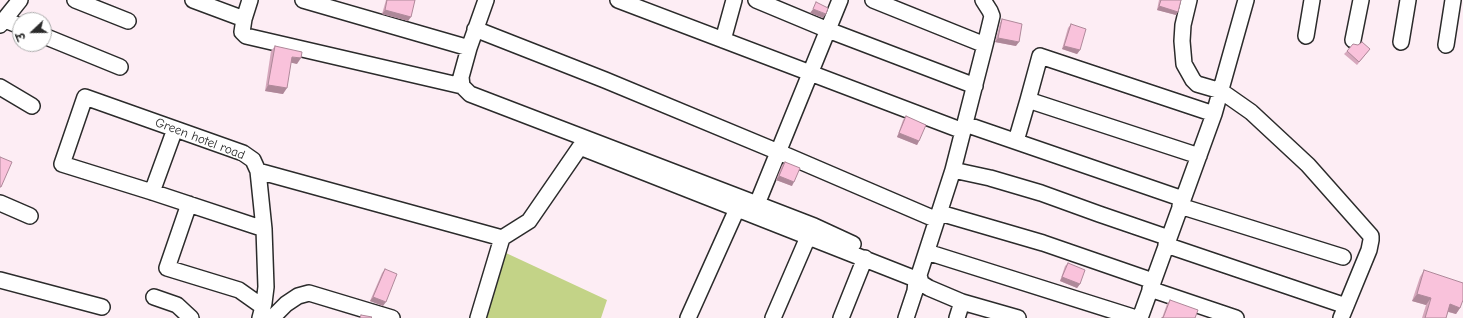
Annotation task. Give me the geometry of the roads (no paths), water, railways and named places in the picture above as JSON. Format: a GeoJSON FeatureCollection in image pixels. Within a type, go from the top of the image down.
{"type":"FeatureCollection","features":[{"type":"Feature","properties":{"kind":"street"},"geometry":{"type":"LineString","coordinates":[[12,25],[2,23],[20,0]]}},
{"type":"Feature","properties":{"kind":"street"},"geometry":{"type":"LineString","coordinates":[[75,0],[128,21]]}},
{"type":"Feature","properties":{"kind":"street"},"geometry":{"type":"LineString","coordinates":[[193,0],[244,19]]}},
{"type":"Feature","properties":{"kind":"street"},"geometry":{"type":"LineString","coordinates":[[250,0],[244,19],[242,32],[246,36],[253,39],[462,86],[470,94],[484,100],[593,140],[814,226],[919,275]]}},
{"type":"Feature","properties":{"kind":"street"},"geometry":{"type":"LineString","coordinates":[[303,0],[469,48]]}},
{"type":"Feature","properties":{"kind":"street"},"geometry":{"type":"LineString","coordinates":[[462,86],[461,77],[469,48],[486,0]]}},
{"type":"Feature","properties":{"kind":"street"},"geometry":{"type":"LineString","coordinates":[[723,40],[734,0]]}},
{"type":"Feature","properties":{"kind":"street"},"geometry":{"type":"LineString","coordinates":[[756,0],[828,30],[975,86]]}},
{"type":"Feature","properties":{"kind":"street"},"geometry":{"type":"LineString","coordinates":[[757,204],[840,0]]}},
{"type":"Feature","properties":{"kind":"street"},"geometry":{"type":"LineString","coordinates":[[873,0],[985,45]]}},
{"type":"Feature","properties":{"kind":"street"},"geometry":{"type":"LineString","coordinates":[[983,0],[992,16],[953,170],[919,275],[921,282],[929,288],[962,302],[1018,318]]}},
{"type":"Feature","properties":{"kind":"street"},"geometry":{"type":"LineString","coordinates":[[953,170],[990,178],[1041,193],[1343,312],[1369,250],[1371,236],[1308,165],[1251,112],[1221,91],[1197,84],[1190,76],[1184,64],[1182,33],[1189,0]]}},
{"type":"Feature","properties":{"kind":"street"},"geometry":{"type":"LineString","coordinates":[[1140,318],[1214,114],[1246,0]]}},
{"type":"Feature","properties":{"kind":"street"},"geometry":{"type":"LineString","coordinates":[[1306,36],[1312,0]]}},
{"type":"Feature","properties":{"kind":"street"},"geometry":{"type":"LineString","coordinates":[[1353,40],[1361,0]]}},
{"type":"Feature","properties":{"kind":"street"},"geometry":{"type":"LineString","coordinates":[[1402,42],[1408,0]]}},
{"type":"Feature","properties":{"kind":"street"},"geometry":{"type":"LineString","coordinates":[[1446,45],[1453,0]]}},
{"type":"Feature","properties":{"kind":"street"},"geometry":{"type":"LineString","coordinates":[[624,1],[811,73],[964,128],[1016,141],[1182,203],[1343,257]]}},
{"type":"Feature","properties":{"kind":"street"},"geometry":{"type":"LineString","coordinates":[[475,29],[605,80],[778,153],[938,216],[1043,243],[1236,318]]}},
{"type":"Feature","properties":{"kind":"street"},"geometry":{"type":"LineString","coordinates":[[52,39],[120,67]]}},
{"type":"Feature","properties":{"kind":"street"},"geometry":{"type":"LineString","coordinates":[[1016,141],[1040,56],[1214,114]]}},
{"type":"Feature","properties":{"kind":"street"},"geometry":{"type":"LineString","coordinates":[[0,87],[32,106]]}},
{"type":"Feature","properties":{"kind":"street","name":"Green hotel road"},"geometry":{"type":"LineString","coordinates":[[152,192],[62,164],[85,97],[243,153],[253,160],[258,172],[264,229],[266,287],[265,314]]}},
{"type":"Feature","properties":{"kind":"street"},"geometry":{"type":"LineString","coordinates":[[1028,100],[1199,156]]}},
{"type":"Feature","properties":{"kind":"street"},"geometry":{"type":"LineString","coordinates":[[175,129],[152,192],[264,229]]}},
{"type":"Feature","properties":{"kind":"street"},"geometry":{"type":"LineString","coordinates":[[478,318],[502,238],[529,221],[580,147],[913,278],[916,281],[915,291],[906,318]]}},
{"type":"Feature","properties":{"kind":"street"},"geometry":{"type":"LineString","coordinates":[[258,172],[502,238]]}},
{"type":"Feature","properties":{"kind":"street"},"geometry":{"type":"LineString","coordinates":[[0,203],[30,216]]}},
{"type":"Feature","properties":{"kind":"street"},"geometry":{"type":"LineString","coordinates":[[189,204],[167,268],[239,290],[265,314],[286,304],[298,296],[309,293],[392,318]]}},
{"type":"Feature","properties":{"kind":"street"},"geometry":{"type":"LineString","coordinates":[[688,318],[737,209]]}},
{"type":"Feature","properties":{"kind":"street"},"geometry":{"type":"LineString","coordinates":[[773,318],[808,237]]}},
{"type":"Feature","properties":{"kind":"street"},"geometry":{"type":"LineString","coordinates":[[926,252],[1136,318]]}},
{"type":"Feature","properties":{"kind":"street"},"geometry":{"type":"LineString","coordinates":[[841,318],[865,258]]}},
{"type":"Feature","properties":{"kind":"street"},"geometry":{"type":"LineString","coordinates":[[0,280],[102,306]]}},
{"type":"Feature","properties":{"kind":"street"},"geometry":{"type":"LineString","coordinates":[[154,297],[177,305],[192,318]]}},
{"type":"Feature","properties":{"kind":"street"},"geometry":{"type":"LineString","coordinates":[[957,318],[962,302]]}}]}
